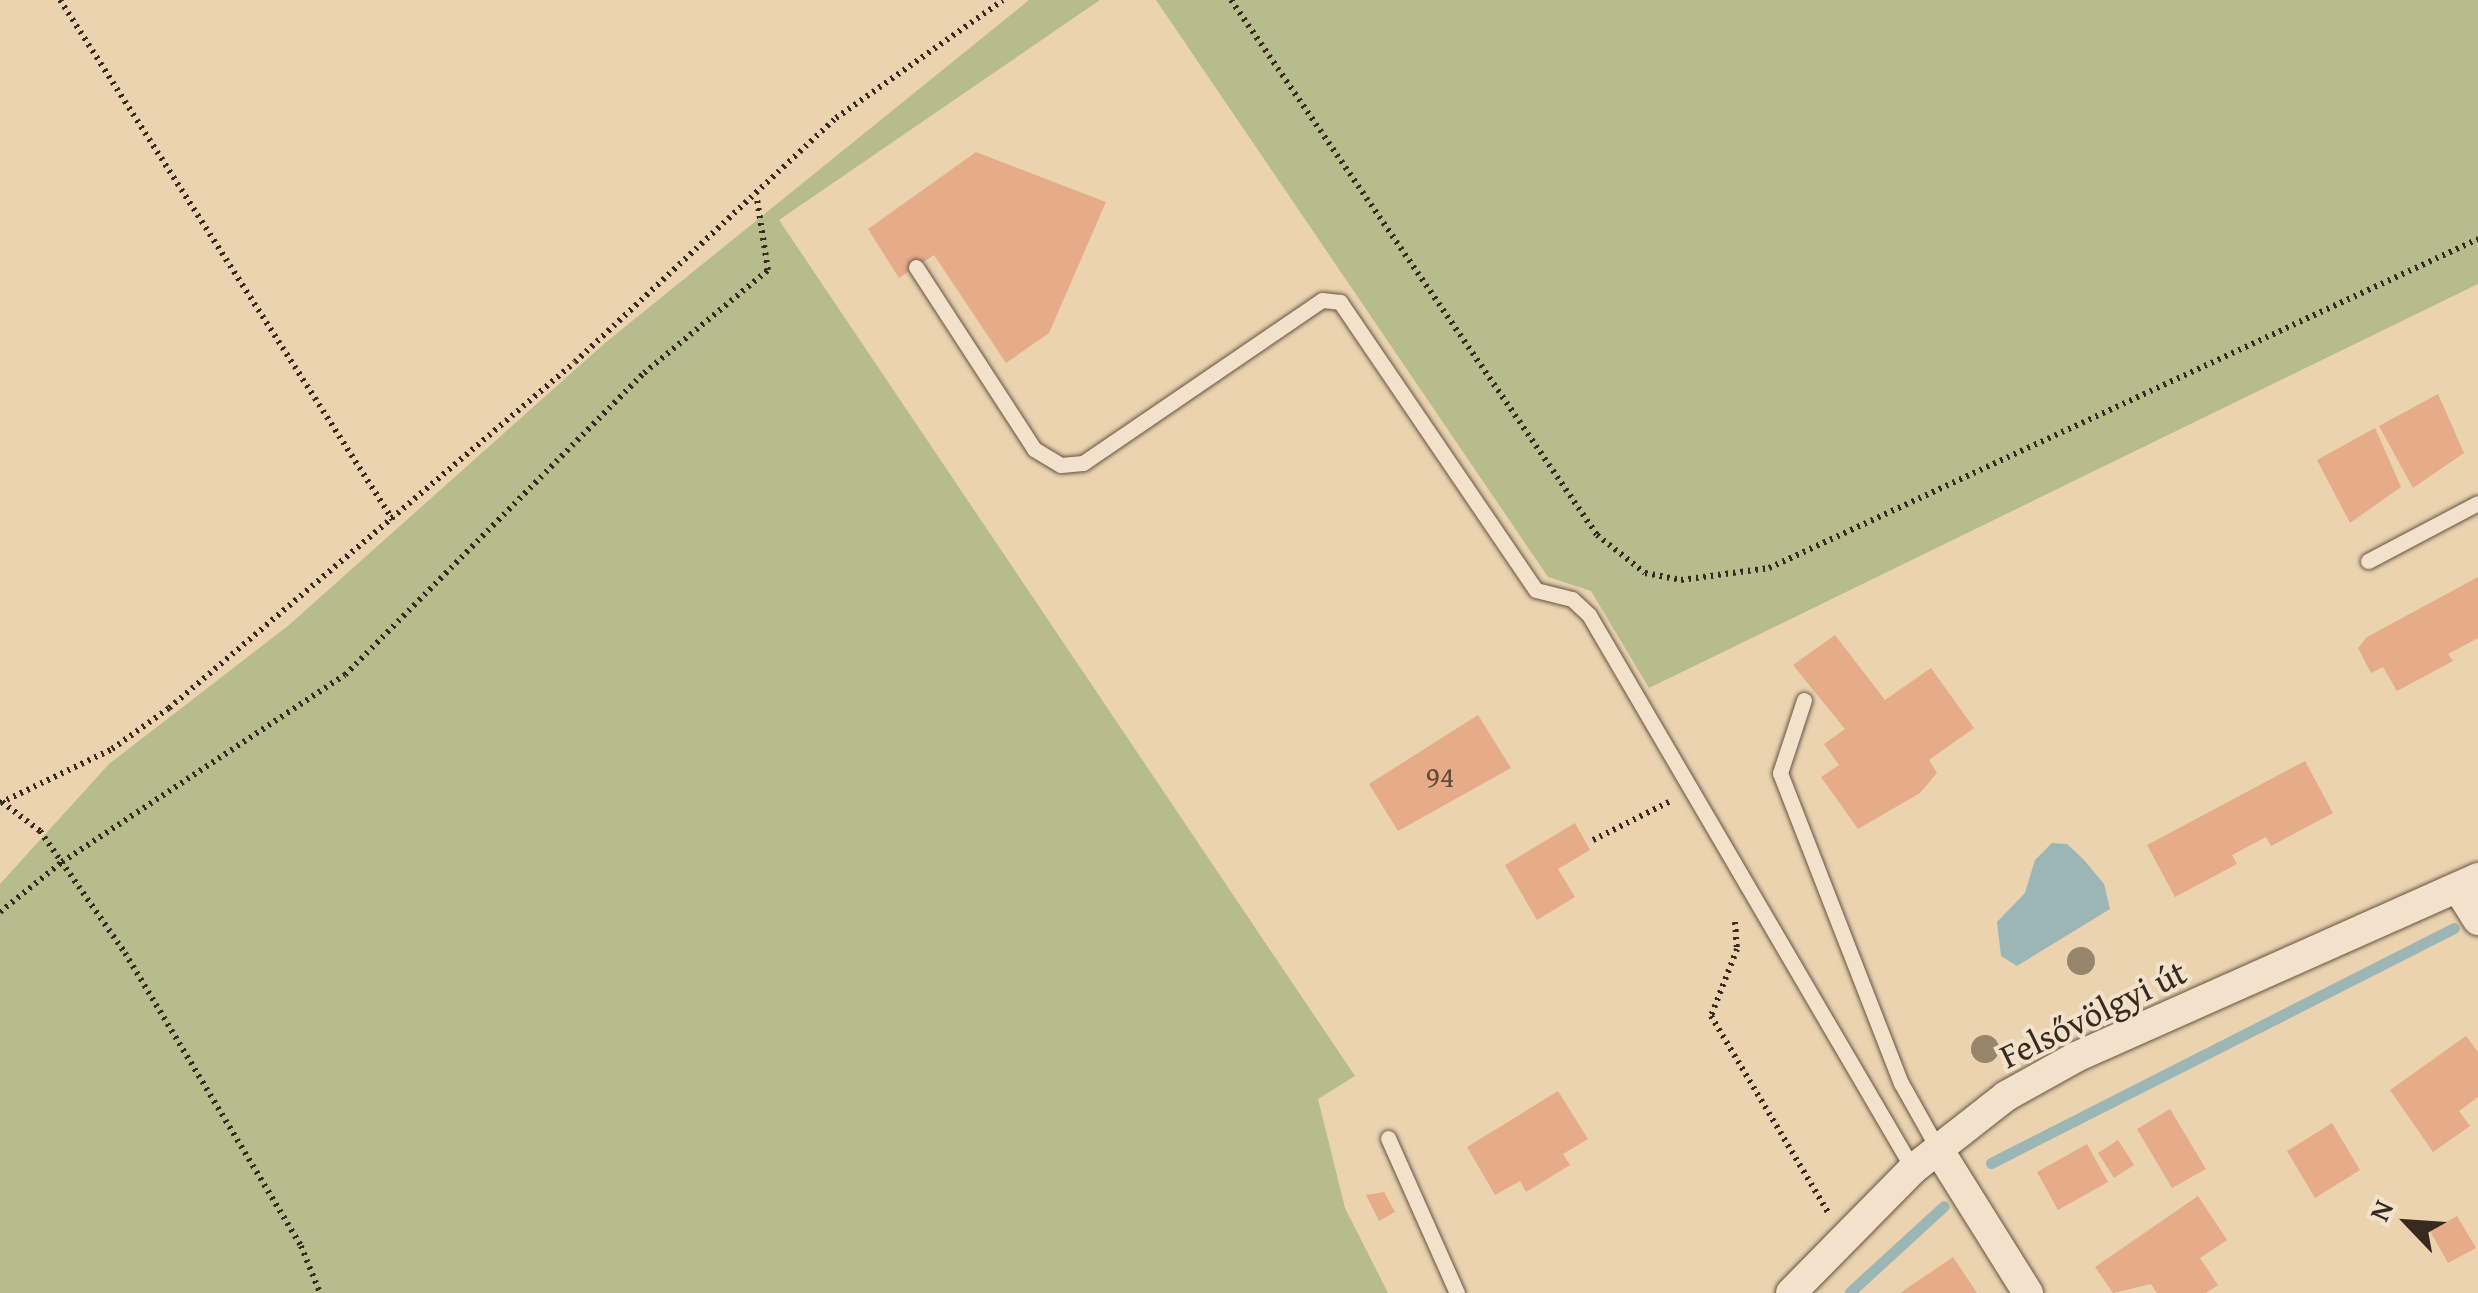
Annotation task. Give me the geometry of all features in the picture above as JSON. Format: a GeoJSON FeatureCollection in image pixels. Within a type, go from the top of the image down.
{"type":"FeatureCollection","features":[{"type":"Feature","properties":{"kind":"street","name":"Felsővölgyi út"},"geometry":{"type":"LineString","coordinates":[[1791,1293],[1913,1169],[2006,1096],[2076,1056],[2468,883]]}},
{"type":"Feature","properties":{"kind":"street"},"geometry":{"type":"LineString","coordinates":[[2468,883],[2478,920]]}},
{"type":"Feature","properties":{"kind":"street"},"geometry":{"type":"LineString","coordinates":[[1938,1149],[2028,1293]]}},
{"type":"Feature","properties":{"kind":"lane"},"geometry":{"type":"LineString","coordinates":[[916,266],[1034,449],[1061,466],[1082,463],[1322,300],[1340,302],[1536,590],[1572,599],[1589,615],[1913,1169]]}},
{"type":"Feature","properties":{"kind":"lane"},"geometry":{"type":"LineString","coordinates":[[2368,561],[2478,503]]}},
{"type":"Feature","properties":{"kind":"lane"},"geometry":{"type":"LineString","coordinates":[[1804,700],[1780,773],[1900,1083],[1938,1149]]}},
{"type":"Feature","properties":{"kind":"lane"},"geometry":{"type":"LineString","coordinates":[[1388,1138],[1458,1293]]}},
{"type":"Feature","properties":{"kind":"path"},"geometry":{"type":"LineString","coordinates":[[60,0],[394,520]]}},
{"type":"Feature","properties":{"kind":"path"},"geometry":{"type":"LineString","coordinates":[[320,1293],[291,1229],[62,862],[40,831],[1,802],[112,749],[169,708],[394,520],[757,199],[836,118],[1003,0]]}},
{"type":"Feature","properties":{"kind":"path"},"geometry":{"type":"LineString","coordinates":[[1231,0],[1598,536],[1645,573],[1682,580],[1769,568],[2478,239]]}},
{"type":"Feature","properties":{"kind":"path"},"geometry":{"type":"LineString","coordinates":[[0,912],[62,862],[345,676],[644,373],[768,270],[757,199]]}},
{"type":"Feature","properties":{"kind":"path"},"geometry":{"type":"LineString","coordinates":[[1593,840],[1668,800],[1676,817]]}},
{"type":"Feature","properties":{"kind":"path"},"geometry":{"type":"LineString","coordinates":[[1734,917],[1737,950],[1712,1016],[1844,1239]]}},
{"type":"Feature","properties":{"kind":"green space"},"geometry":{"type":"Polygon","coordinates":[[[1029,0],[1100,0],[779,220],[1355,1076],[1318,1099],[1345,1208],[1388,1293],[0,1293],[0,884],[109,764],[289,625],[605,343],[1029,0]]]}},
{"type":"Feature","properties":{"kind":"green space"},"geometry":{"type":"Polygon","coordinates":[[[1156,0],[2478,0],[2478,284],[1649,688],[1591,591],[1548,577],[1156,0]]]}},
{"type":"Feature","properties":{"kind":"water"},"geometry":{"type":"Polygon","coordinates":[[[2052,843],[2067,844],[2084,860],[2104,884],[2110,909],[2017,966],[2001,956],[1997,922],[2025,893],[2035,860],[2052,843]]]}},
{"type":"Feature","properties":{"kind":"building"},"geometry":{"type":"Polygon","coordinates":[[[976,152],[1106,202],[1049,333],[1006,363],[934,255],[899,278],[868,229],[976,152]]]}},
{"type":"Feature","properties":{"kind":"building"},"geometry":{"type":"Polygon","coordinates":[[[2438,394],[2464,453],[2413,488],[2379,426],[2438,394]]]}},
{"type":"Feature","properties":{"kind":"building"},"geometry":{"type":"Polygon","coordinates":[[[2375,428],[2401,487],[2350,523],[2317,460],[2375,428]]]}},
{"type":"Feature","properties":{"kind":"building"},"geometry":{"type":"Polygon","coordinates":[[[2478,577],[2478,638],[2448,654],[2453,661],[2397,691],[2383,667],[2371,673],[2358,648],[2367,637],[2478,577]]]}},
{"type":"Feature","properties":{"kind":"building"},"geometry":{"type":"Polygon","coordinates":[[[1835,635],[1885,700],[1931,668],[1974,728],[1929,760],[1937,773],[1920,793],[1858,829],[1821,777],[1839,765],[1824,744],[1845,729],[1793,665],[1835,635]]]}},
{"type":"Feature","properties":{"kind":"building"},"geometry":{"type":"Polygon","coordinates":[[[1478,715],[1511,768],[1398,831],[1369,784],[1478,715]]]}},
{"type":"Feature","properties":{"kind":"building"},"geometry":{"type":"Polygon","coordinates":[[[2305,761],[2333,813],[2271,846],[2266,837],[2232,855],[2237,864],[2175,897],[2147,845],[2305,761]]]}},
{"type":"Feature","properties":{"kind":"building"},"geometry":{"type":"Polygon","coordinates":[[[1575,823],[1590,850],[1558,869],[1575,897],[1537,920],[1505,865],[1575,823]]]}},
{"type":"Feature","properties":{"kind":"building"},"geometry":{"type":"Polygon","coordinates":[[[2466,1036],[2478,1052],[2478,1097],[2459,1111],[2470,1126],[2433,1152],[2390,1090],[2466,1036]]]}},
{"type":"Feature","properties":{"kind":"building"},"geometry":{"type":"Polygon","coordinates":[[[1558,1091],[1588,1139],[1563,1154],[1570,1165],[1526,1192],[1520,1181],[1495,1195],[1467,1147],[1558,1091]]]}},
{"type":"Feature","properties":{"kind":"building"},"geometry":{"type":"Polygon","coordinates":[[[2170,1109],[2206,1169],[2172,1188],[2137,1129],[2170,1109]]]}},
{"type":"Feature","properties":{"kind":"building"},"geometry":{"type":"Polygon","coordinates":[[[2332,1123],[2360,1170],[2315,1198],[2287,1151],[2332,1123]]]}},
{"type":"Feature","properties":{"kind":"building"},"geometry":{"type":"Polygon","coordinates":[[[2118,1140],[2134,1165],[2114,1178],[2098,1153],[2118,1140]]]}},
{"type":"Feature","properties":{"kind":"building"},"geometry":{"type":"Polygon","coordinates":[[[2087,1144],[2108,1182],[2058,1210],[2037,1172],[2087,1144]]]}},
{"type":"Feature","properties":{"kind":"building"},"geometry":{"type":"Polygon","coordinates":[[[1384,1192],[1395,1212],[1379,1221],[1366,1195],[1384,1192]]]}},
{"type":"Feature","properties":{"kind":"building"},"geometry":{"type":"Polygon","coordinates":[[[2198,1196],[2227,1240],[2200,1258],[2218,1285],[2206,1293],[2157,1293],[2151,1284],[2113,1293],[2095,1267],[2198,1196]]]}},
{"type":"Feature","properties":{"kind":"building"},"geometry":{"type":"Polygon","coordinates":[[[2457,1216],[2476,1248],[2448,1263],[2430,1231],[2457,1216]]]}},
{"type":"Feature","properties":{"kind":"building"},"geometry":{"type":"Polygon","coordinates":[[[1953,1257],[1977,1293],[1900,1293],[1953,1257]]]}},
{"type":"Feature","properties":{"kind":"waterway"},"geometry":{"type":"LineString","coordinates":[[1991,1163],[2454,928]]}},
{"type":"Feature","properties":{"kind":"waterway"},"geometry":{"type":"LineString","coordinates":[[1850,1292],[1944,1206]]}}]}
